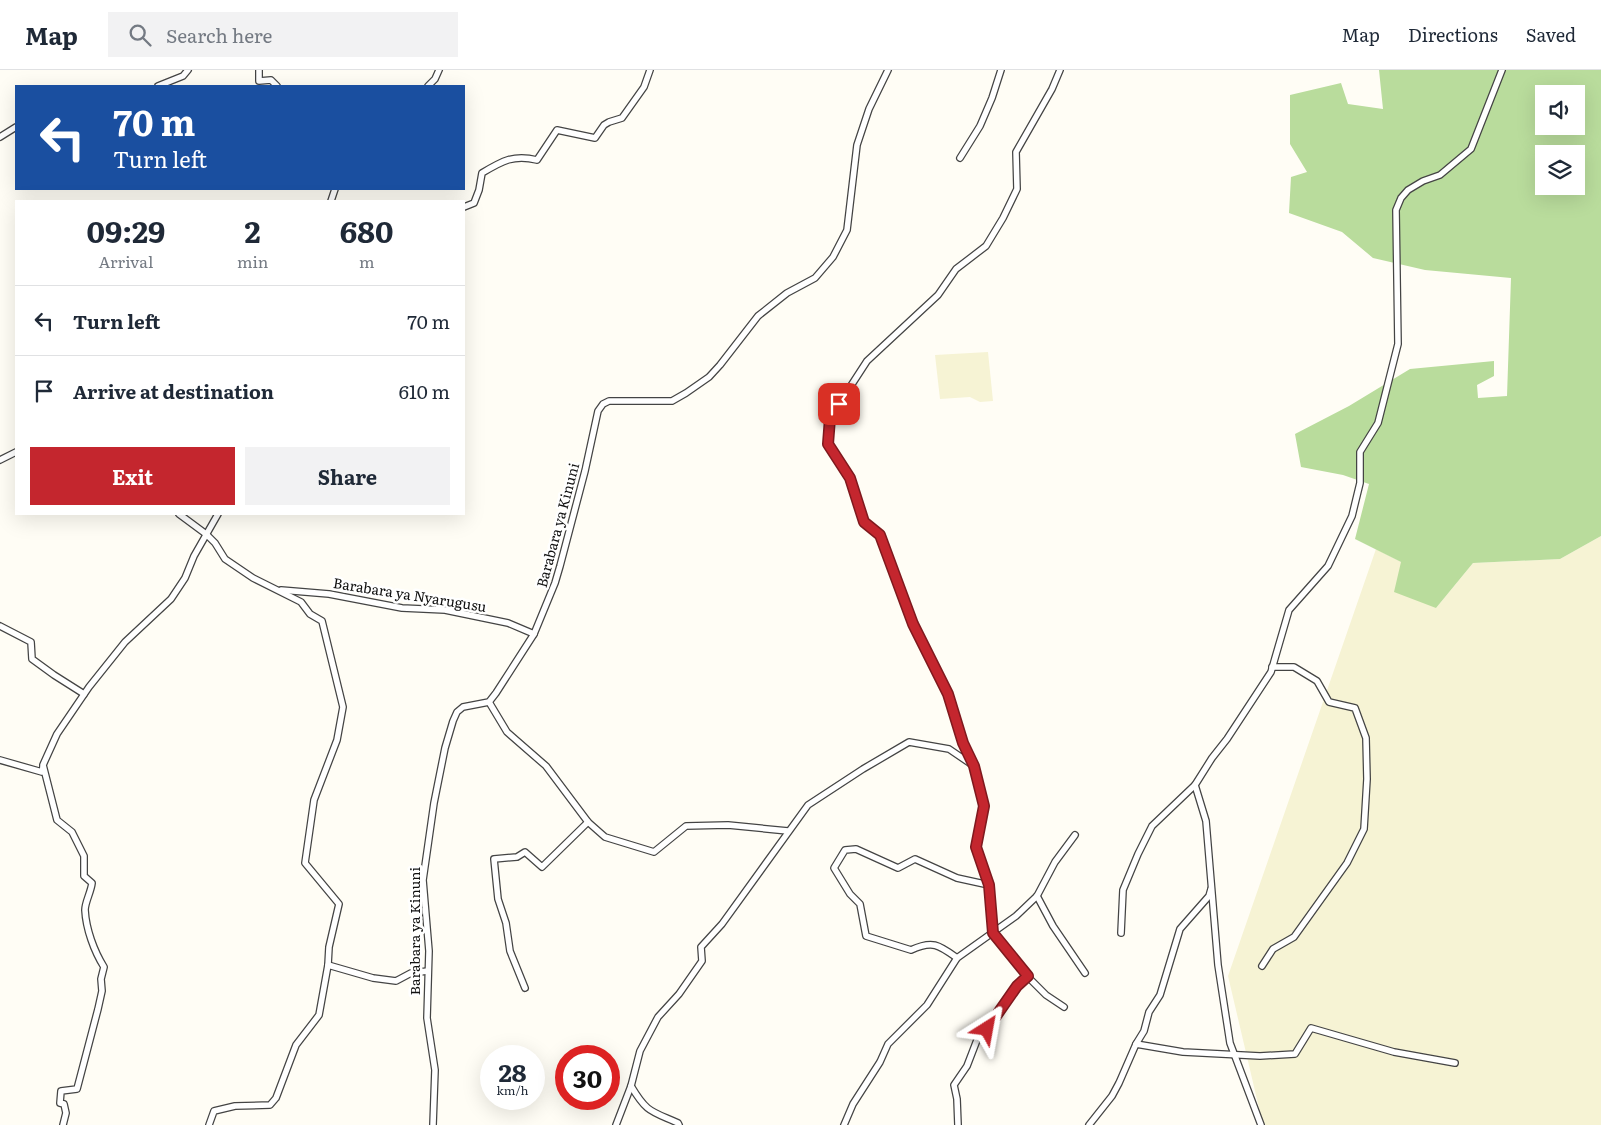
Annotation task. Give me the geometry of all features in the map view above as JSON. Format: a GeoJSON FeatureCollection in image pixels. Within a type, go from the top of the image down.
{"type":"FeatureCollection","features":[{"type":"Feature","properties":{"kind":"street"},"geometry":{"type":"LineString","coordinates":[[160,85],[183,76],[188,70]]}},
{"type":"Feature","properties":{"kind":"street"},"geometry":{"type":"LineString","coordinates":[[259,70],[259,81],[270,80],[276,85]]}},
{"type":"Feature","properties":{"kind":"street"},"geometry":{"type":"LineString","coordinates":[[429,85],[440,70]]}},
{"type":"Feature","properties":{"kind":"street"},"geometry":{"type":"LineString","coordinates":[[465,207],[474,203],[482,173],[494,165],[516,157],[537,160],[557,130],[597,137],[604,125],[622,118],[644,87],[650,70]]}},
{"type":"Feature","properties":{"kind":"street","name":"Barabara ya Kinuni"},"geometry":{"type":"LineString","coordinates":[[433,1125],[435,1070],[427,1018],[429,951],[423,880],[434,803],[445,748],[457,712],[463,706],[489,702],[534,634],[558,575],[585,471],[598,411],[603,404],[610,401],[672,401],[686,393],[709,377],[758,316],[787,293],[815,278],[833,257],[847,230],[857,144],[869,109],[888,70]]}},
{"type":"Feature","properties":{"kind":"street"},"geometry":{"type":"LineString","coordinates":[[960,158],[980,126],[1001,70]]}},
{"type":"Feature","properties":{"kind":"street"},"geometry":{"type":"LineString","coordinates":[[1060,70],[1052,89],[1016,152],[1018,189],[986,246],[956,269],[938,294],[866,362],[830,418],[828,444],[850,478],[864,522],[880,535],[913,624],[948,694],[963,743],[974,766],[984,806],[976,847],[989,885],[993,933],[1028,976],[1064,1008]]}},
{"type":"Feature","properties":{"kind":"street"},"geometry":{"type":"LineString","coordinates":[[1121,933],[1123,890],[1152,826],[1195,785],[1266,681],[1272,667],[1288,610],[1328,566],[1352,516],[1360,483],[1360,452],[1378,423],[1398,344],[1396,210],[1401,198],[1408,190],[1423,181],[1440,175],[1471,149],[1502,70]]}},
{"type":"Feature","properties":{"kind":"street"},"geometry":{"type":"LineString","coordinates":[[0,137],[10,133],[15,128]]}},
{"type":"Feature","properties":{"kind":"street"},"geometry":{"type":"LineString","coordinates":[[0,460],[15,452]]}},
{"type":"Feature","properties":{"kind":"street","name":"Barabara ya Nyarugusu"},"geometry":{"type":"LineString","coordinates":[[180,515],[206,534],[215,543],[225,559],[253,578],[301,602],[310,614],[322,621],[343,707],[338,740],[314,800],[305,863],[339,904],[329,946],[328,966],[319,1015],[296,1045],[276,1098],[270,1105],[235,1106],[214,1110],[210,1125]]}},
{"type":"Feature","properties":{"kind":"street"},"geometry":{"type":"LineString","coordinates":[[0,760],[42,772],[43,765],[57,734],[84,694],[125,642],[171,599],[185,578],[217,515]]}},
{"type":"Feature","properties":{"kind":"street","name":"Barabara ya Nyarugusu"},"geometry":{"type":"LineString","coordinates":[[279,590],[329,594],[402,608],[445,610],[508,622],[534,634]]}},
{"type":"Feature","properties":{"kind":"street"},"geometry":{"type":"LineString","coordinates":[[0,626],[31,642],[32,659],[84,694]]}},
{"type":"Feature","properties":{"kind":"street"},"geometry":{"type":"LineString","coordinates":[[1262,966],[1273,949],[1294,937],[1347,863],[1364,829],[1368,779],[1366,738],[1355,708],[1329,702],[1317,681],[1294,667],[1272,667]]}},
{"type":"Feature","properties":{"kind":"street"},"geometry":{"type":"LineString","coordinates":[[489,702],[507,732],[546,766],[588,822],[605,837],[654,852],[686,826],[728,825],[788,832]]}},
{"type":"Feature","properties":{"kind":"street"},"geometry":{"type":"LineString","coordinates":[[616,1125],[631,1086],[640,1050],[658,1017],[679,994],[702,961],[701,947],[722,924],[808,805],[863,768],[909,742],[949,749],[974,766]]}},
{"type":"Feature","properties":{"kind":"street"},"geometry":{"type":"LineString","coordinates":[[43,765],[56,820],[72,832],[84,856],[84,876],[92,883],[92,892],[85,909],[90,937],[98,958],[104,967],[98,1009],[77,1090],[61,1091],[60,1103],[64,1104],[66,1113],[63,1125]]}},
{"type":"Feature","properties":{"kind":"street"},"geometry":{"type":"LineString","coordinates":[[1195,785],[1206,821],[1218,965],[1230,1043],[1261,1125]]}},
{"type":"Feature","properties":{"kind":"street"},"geometry":{"type":"LineString","coordinates":[[525,988],[510,951],[506,923],[498,899],[494,860],[517,857],[524,852],[542,867],[588,822]]}},
{"type":"Feature","properties":{"kind":"street"},"geometry":{"type":"LineString","coordinates":[[844,1125],[854,1104],[880,1062],[888,1044],[927,1005],[957,958],[1016,916],[1037,896],[1055,862],[1075,835]]}},
{"type":"Feature","properties":{"kind":"street"},"geometry":{"type":"LineString","coordinates":[[957,958],[939,945],[923,944],[911,950],[866,936],[860,904],[850,894],[834,868],[845,850],[856,849],[898,868],[915,859],[958,878],[989,885]]}},
{"type":"Feature","properties":{"kind":"street"},"geometry":{"type":"LineString","coordinates":[[1089,1125],[1120,1083],[1136,1044],[1144,1030],[1149,1012],[1160,995],[1180,929],[1209,896],[1212,886]]}},
{"type":"Feature","properties":{"kind":"street"},"geometry":{"type":"LineString","coordinates":[[1037,896],[1053,926],[1085,973]]}},
{"type":"Feature","properties":{"kind":"street"},"geometry":{"type":"LineString","coordinates":[[328,966],[396,982],[411,973],[428,971]]}},
{"type":"Feature","properties":{"kind":"street"},"geometry":{"type":"LineString","coordinates":[[958,1125],[957,1099],[954,1085],[967,1066],[977,1040],[1017,986],[1028,976]]}},
{"type":"Feature","properties":{"kind":"street"},"geometry":{"type":"LineString","coordinates":[[1136,1044],[1183,1052],[1260,1056],[1295,1054],[1311,1028],[1394,1052],[1455,1063]]}},
{"type":"Feature","properties":{"kind":"street"},"geometry":{"type":"LineString","coordinates":[[631,1086],[649,1111],[679,1125]]}},
{"type":"Feature","properties":{"kind":"shaded area"},"geometry":{"type":"Polygon","coordinates":[[[988,352],[993,401],[980,402],[970,397],[940,399],[935,355],[988,352]]]}},
{"type":"Feature","properties":{"kind":"shaded area"},"geometry":{"type":"Polygon","coordinates":[[[1601,536],[1601,1125],[1263,1125],[1228,976],[1376,549],[1401,562],[1436,608],[1473,563],[1560,559],[1601,536]]]}},
{"type":"Feature","properties":{"kind":"green space"},"geometry":{"type":"Polygon","coordinates":[[[1379,70],[1601,70],[1601,536],[1560,559],[1473,563],[1436,608],[1394,592],[1401,562],[1355,539],[1369,484],[1343,475],[1301,467],[1295,434],[1349,406],[1410,369],[1494,361],[1494,376],[1477,385],[1478,398],[1507,396],[1511,278],[1425,270],[1373,258],[1342,232],[1289,213],[1291,177],[1307,172],[1290,144],[1290,95],[1341,83],[1348,104],[1383,109],[1379,70]]]}},
{"type":"Feature","properties":{"kind":"route"},"geometry":{"type":"LineString","coordinates":[[839,404],[830,418],[828,444],[850,478],[864,522],[880,535],[913,624],[948,694],[963,743],[974,766],[984,806],[976,847],[989,885],[993,933],[1028,976],[1017,986],[987,1029]]}}]}
